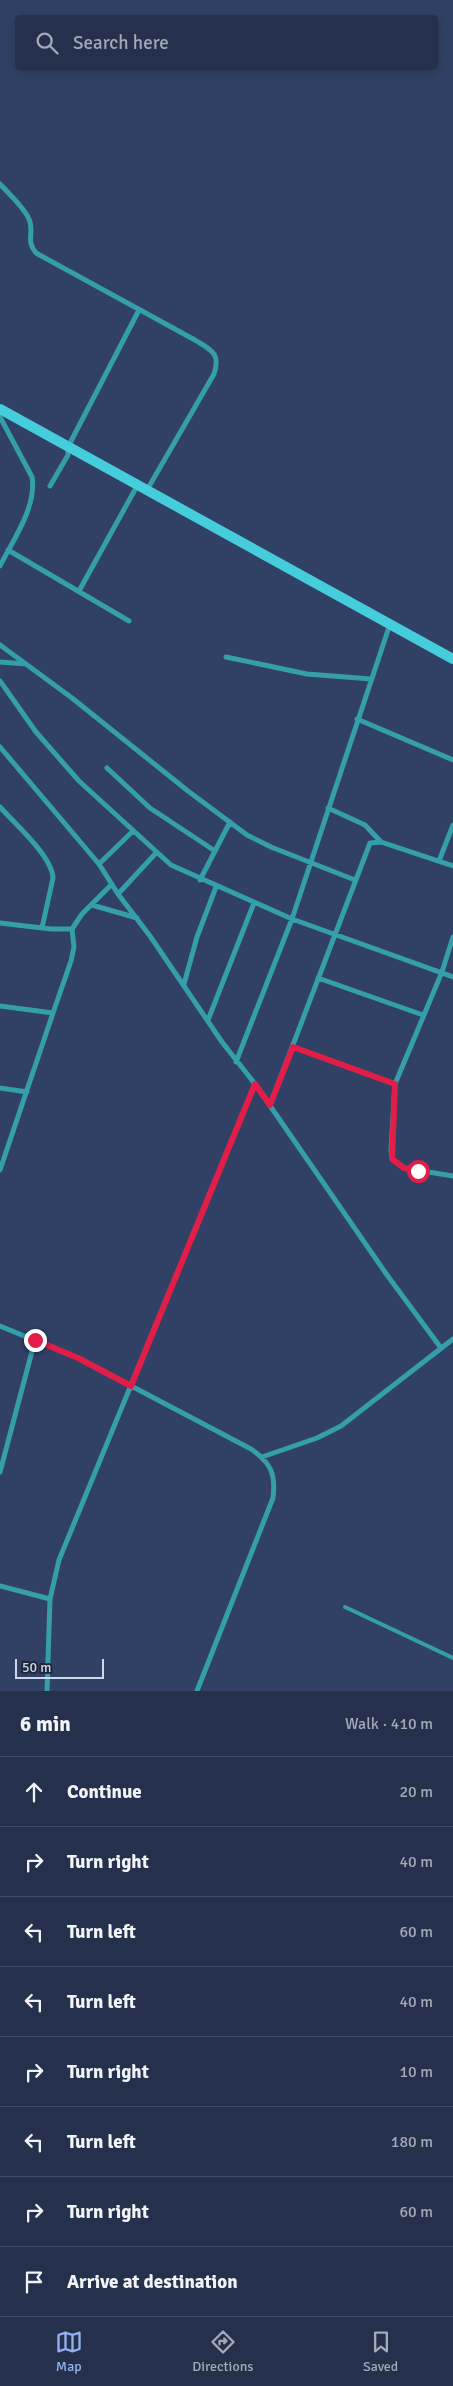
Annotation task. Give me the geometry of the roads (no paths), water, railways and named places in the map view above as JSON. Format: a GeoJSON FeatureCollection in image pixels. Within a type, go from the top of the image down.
{"type":"FeatureCollection","features":[{"type":"Feature","properties":{"kind":"street"},"geometry":{"type":"LineString","coordinates":[[0,184],[26,213],[30,221],[29,241],[36,253],[209,349],[218,360],[214,374],[146,490]]}},
{"type":"Feature","properties":{"kind":"street"},"geometry":{"type":"LineString","coordinates":[[50,486],[68,455],[68,447],[139,310]]}},
{"type":"Feature","properties":{"kind":"street"},"geometry":{"type":"LineString","coordinates":[[0,409],[453,659]]}},
{"type":"Feature","properties":{"kind":"street"},"geometry":{"type":"LineString","coordinates":[[0,417],[32,477],[33,485],[30,503],[0,566]]}},
{"type":"Feature","properties":{"kind":"street"},"geometry":{"type":"LineString","coordinates":[[78,591],[137,486]]}},
{"type":"Feature","properties":{"kind":"street"},"geometry":{"type":"LineString","coordinates":[[8,550],[129,621]]}},
{"type":"Feature","properties":{"kind":"street"},"geometry":{"type":"LineString","coordinates":[[236,1062],[292,919],[390,624]]}},
{"type":"Feature","properties":{"kind":"street"},"geometry":{"type":"LineString","coordinates":[[0,645],[230,822],[263,843],[355,880]]}},
{"type":"Feature","properties":{"kind":"street"},"geometry":{"type":"LineString","coordinates":[[226,657],[307,674],[371,679]]}},
{"type":"Feature","properties":{"kind":"street"},"geometry":{"type":"LineString","coordinates":[[0,662],[26,664]]}},
{"type":"Feature","properties":{"kind":"street"},"geometry":{"type":"LineString","coordinates":[[0,681],[36,732],[60,761],[132,832],[171,865],[200,880],[292,919],[453,977]]}},
{"type":"Feature","properties":{"kind":"street"},"geometry":{"type":"LineString","coordinates":[[357,719],[453,760]]}},
{"type":"Feature","properties":{"kind":"street"},"geometry":{"type":"LineString","coordinates":[[0,747],[99,864],[118,894],[184,984],[236,1062],[255,1084],[387,1275],[442,1348]]}},
{"type":"Feature","properties":{"kind":"street"},"geometry":{"type":"LineString","coordinates":[[107,768],[150,808],[215,851]]}},
{"type":"Feature","properties":{"kind":"street"},"geometry":{"type":"LineString","coordinates":[[0,807],[36,848],[52,870],[53,878],[42,928]]}},
{"type":"Feature","properties":{"kind":"street"},"geometry":{"type":"LineString","coordinates":[[328,808],[365,825],[380,842]]}},
{"type":"Feature","properties":{"kind":"street"},"geometry":{"type":"LineString","coordinates":[[200,880],[230,822]]}},
{"type":"Feature","properties":{"kind":"street"},"geometry":{"type":"LineString","coordinates":[[439,861],[453,824]]}},
{"type":"Feature","properties":{"kind":"street"},"geometry":{"type":"LineString","coordinates":[[99,864],[132,832]]}},
{"type":"Feature","properties":{"kind":"street"},"geometry":{"type":"LineString","coordinates":[[270,1105],[370,843],[380,842],[453,866]]}},
{"type":"Feature","properties":{"kind":"street"},"geometry":{"type":"LineString","coordinates":[[118,894],[156,853]]}},
{"type":"Feature","properties":{"kind":"street"},"geometry":{"type":"LineString","coordinates":[[0,1170],[71,961],[74,947],[72,929],[82,914],[112,884]]}},
{"type":"Feature","properties":{"kind":"street"},"geometry":{"type":"LineString","coordinates":[[184,984],[197,937],[216,887]]}},
{"type":"Feature","properties":{"kind":"street"},"geometry":{"type":"LineString","coordinates":[[208,1020],[254,903]]}},
{"type":"Feature","properties":{"kind":"street"},"geometry":{"type":"LineString","coordinates":[[92,905],[137,918]]}},
{"type":"Feature","properties":{"kind":"street"},"geometry":{"type":"LineString","coordinates":[[0,923],[72,929]]}},
{"type":"Feature","properties":{"kind":"street"},"geometry":{"type":"LineString","coordinates":[[453,937],[442,972],[395,1084],[392,1159],[404,1168],[453,1176]]}},
{"type":"Feature","properties":{"kind":"street"},"geometry":{"type":"LineString","coordinates":[[318,978],[423,1015]]}},
{"type":"Feature","properties":{"kind":"street"},"geometry":{"type":"LineString","coordinates":[[0,1006],[53,1013]]}},
{"type":"Feature","properties":{"kind":"street"},"geometry":{"type":"LineString","coordinates":[[293,1047],[395,1084]]}},
{"type":"Feature","properties":{"kind":"street"},"geometry":{"type":"LineString","coordinates":[[46,1691],[50,1599],[60,1560],[255,1084]]}},
{"type":"Feature","properties":{"kind":"street"},"geometry":{"type":"LineString","coordinates":[[0,1088],[27,1092]]}},
{"type":"Feature","properties":{"kind":"street"},"geometry":{"type":"LineString","coordinates":[[0,1326],[78,1358],[262,1457],[269,1466],[275,1482],[274,1498],[197,1691]]}},
{"type":"Feature","properties":{"kind":"street"},"geometry":{"type":"LineString","coordinates":[[262,1457],[317,1438],[341,1426],[453,1339]]}},
{"type":"Feature","properties":{"kind":"street"},"geometry":{"type":"LineString","coordinates":[[0,1472],[35,1340]]}},
{"type":"Feature","properties":{"kind":"street"},"geometry":{"type":"LineString","coordinates":[[0,1586],[50,1599]]}},
{"type":"Feature","properties":{"kind":"lane"},"geometry":{"type":"LineString","coordinates":[[345,1607],[453,1658]]}}]}
